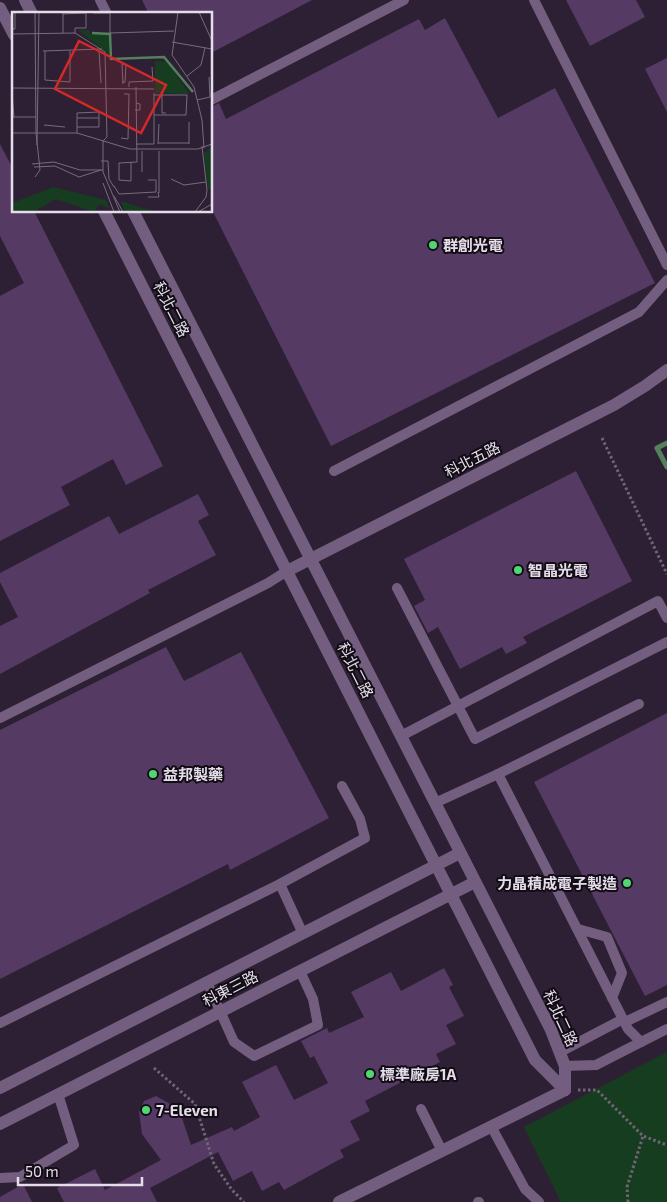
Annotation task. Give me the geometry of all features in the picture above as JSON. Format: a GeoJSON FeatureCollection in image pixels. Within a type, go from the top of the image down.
{"type":"FeatureCollection","features":[{"type":"Feature","properties":{"kind":"street"},"geometry":{"type":"LineString","coordinates":[[25,0],[31,12]]}},
{"type":"Feature","properties":{"kind":"street"},"geometry":{"type":"LineString","coordinates":[[0,8],[12,31]]}},
{"type":"Feature","properties":{"kind":"street","name":"科北二路"},"geometry":{"type":"LineString","coordinates":[[105,212],[438,865],[535,1060],[565,1090]]}},
{"type":"Feature","properties":{"kind":"street","name":"科北二路"},"geometry":{"type":"LineString","coordinates":[[134,212],[560,1052],[565,1066],[565,1090]]}},
{"type":"Feature","properties":{"kind":"street","name":"科北五路"},"geometry":{"type":"LineString","coordinates":[[287,571],[614,405],[667,370]]}},
{"type":"Feature","properties":{"kind":"street","name":"科東三路"},"geometry":{"type":"LineString","coordinates":[[0,1088],[460,853]]}},
{"type":"Feature","properties":{"kind":"street","name":"科東三路"},"geometry":{"type":"LineString","coordinates":[[0,1124],[475,882]]}},
{"type":"Feature","properties":{"kind":"street"},"geometry":{"type":"LineString","coordinates":[[339,1202],[565,1090]]}},
{"type":"Feature","properties":{"kind":"lane"},"geometry":{"type":"LineString","coordinates":[[100,0],[106,12]]}},
{"type":"Feature","properties":{"kind":"lane"},"geometry":{"type":"LineString","coordinates":[[212,99],[404,0]]}},
{"type":"Feature","properties":{"kind":"lane"},"geometry":{"type":"LineString","coordinates":[[534,0],[667,265]]}},
{"type":"Feature","properties":{"kind":"lane"},"geometry":{"type":"LineString","coordinates":[[334,470],[639,312],[667,280]]}},
{"type":"Feature","properties":{"kind":"lane"},"geometry":{"type":"LineString","coordinates":[[0,718],[287,571]]}},
{"type":"Feature","properties":{"kind":"lane"},"geometry":{"type":"LineString","coordinates":[[397,588],[475,739],[667,642]]}},
{"type":"Feature","properties":{"kind":"lane"},"geometry":{"type":"LineString","coordinates":[[401,736],[658,601],[667,618]]}},
{"type":"Feature","properties":{"kind":"lane"},"geometry":{"type":"LineString","coordinates":[[435,803],[639,704]]}},
{"type":"Feature","properties":{"kind":"lane"},"geometry":{"type":"LineString","coordinates":[[498,774],[628,1029],[641,1042]]}},
{"type":"Feature","properties":{"kind":"lane"},"geometry":{"type":"LineString","coordinates":[[0,1023],[280,884],[365,838],[360,819],[342,786]]}},
{"type":"Feature","properties":{"kind":"lane"},"geometry":{"type":"LineString","coordinates":[[280,884],[303,934]]}},
{"type":"Feature","properties":{"kind":"lane"},"geometry":{"type":"LineString","coordinates":[[578,930],[607,937],[622,973],[612,998]]}},
{"type":"Feature","properties":{"kind":"lane"},"geometry":{"type":"LineString","coordinates":[[207,982],[234,1042],[254,1056],[318,1025],[313,999],[300,971]]}},
{"type":"Feature","properties":{"kind":"lane"},"geometry":{"type":"LineString","coordinates":[[560,1052],[624,1020],[667,1002]]}},
{"type":"Feature","properties":{"kind":"lane"},"geometry":{"type":"LineString","coordinates":[[565,1066],[596,1065],[667,1029]]}},
{"type":"Feature","properties":{"kind":"lane"},"geometry":{"type":"LineString","coordinates":[[0,1178],[20,1177],[74,1145],[58,1094]]}},
{"type":"Feature","properties":{"kind":"lane"},"geometry":{"type":"LineString","coordinates":[[421,1109],[442,1151]]}},
{"type":"Feature","properties":{"kind":"lane"},"geometry":{"type":"LineString","coordinates":[[491,1126],[526,1189],[539,1202]]}},
{"type":"Feature","properties":{"kind":"path"},"geometry":{"type":"LineString","coordinates":[[602,438],[667,574]]}},
{"type":"Feature","properties":{"kind":"path"},"geometry":{"type":"LineString","coordinates":[[154,1068],[195,1104],[214,1164],[232,1190],[244,1202]]}},
{"type":"Feature","properties":{"kind":"path"},"geometry":{"type":"LineString","coordinates":[[565,1090],[598,1090],[643,1136],[667,1145]]}},
{"type":"Feature","properties":{"kind":"path"},"geometry":{"type":"LineString","coordinates":[[628,1202],[627,1187],[643,1136]]}},
{"type":"Feature","properties":{"kind":"green space"},"geometry":{"type":"Polygon","coordinates":[[[667,1052],[667,1202],[561,1202],[524,1127],[667,1052]]]}},
{"type":"Feature","properties":{"kind":"building"},"geometry":{"type":"Polygon","coordinates":[[[142,0],[312,0],[212,52],[212,12],[148,12],[142,0]]]}},
{"type":"Feature","properties":{"kind":"building"},"geometry":{"type":"Polygon","coordinates":[[[566,0],[636,0],[645,17],[590,46],[566,0]]]}},
{"type":"Feature","properties":{"kind":"building","name":"群創光電"},"geometry":{"type":"Polygon","coordinates":[[[445,18],[498,118],[555,88],[655,283],[331,446],[212,210],[212,106],[219,103],[226,119],[419,19],[425,30],[445,18]]]}},
{"type":"Feature","properties":{"kind":"building"},"geometry":{"type":"Polygon","coordinates":[[[667,58],[667,112],[645,69],[667,58]]]}},
{"type":"Feature","properties":{"kind":"building"},"geometry":{"type":"Polygon","coordinates":[[[0,144],[12,167],[12,212],[35,212],[163,466],[126,485],[113,459],[61,487],[70,505],[0,541],[0,296],[24,283],[0,236],[0,144]]]}},
{"type":"Feature","properties":{"kind":"building","name":"智晶光電"},"geometry":{"type":"Polygon","coordinates":[[[576,471],[632,581],[523,637],[527,643],[506,654],[502,647],[460,669],[438,627],[428,633],[414,606],[425,600],[404,559],[576,471]]]}},
{"type":"Feature","properties":{"kind":"building"},"geometry":{"type":"Polygon","coordinates":[[[198,494],[209,515],[198,521],[216,555],[148,590],[150,593],[0,674],[0,626],[18,617],[0,582],[0,573],[109,516],[119,534],[198,494]]]}},
{"type":"Feature","properties":{"kind":"building","name":"益邦製藥"},"geometry":{"type":"Polygon","coordinates":[[[166,647],[184,681],[241,652],[329,818],[230,870],[228,864],[0,979],[0,730],[166,647]]]}},
{"type":"Feature","properties":{"kind":"building","name":"力晶積成電子製造"},"geometry":{"type":"Polygon","coordinates":[[[667,713],[667,985],[645,996],[534,782],[667,713]]]}},
{"type":"Feature","properties":{"kind":"building","name":"標準廠房1A"},"geometry":{"type":"Polygon","coordinates":[[[444,968],[453,985],[449,987],[464,1016],[446,1025],[456,1044],[436,1054],[440,1062],[365,1101],[370,1111],[350,1121],[360,1140],[340,1150],[344,1157],[284,1190],[279,1182],[262,1191],[252,1171],[233,1181],[218,1152],[150,1188],[157,1202],[64,1202],[57,1188],[95,1169],[105,1190],[161,1160],[142,1134],[139,1112],[144,1101],[156,1096],[172,1105],[181,1115],[191,1145],[232,1127],[234,1131],[260,1117],[242,1082],[276,1065],[294,1100],[328,1083],[314,1056],[310,1058],[301,1041],[327,1028],[329,1033],[364,1017],[351,992],[391,972],[401,991],[444,968]]]}},
{"type":"Feature","properties":{"kind":"building"},"geometry":{"type":"Polygon","coordinates":[[[23,1184],[32,1202],[0,1202],[0,1197],[23,1184]]]}},
{"type":"Feature","properties":{"kind":"waterway"},"geometry":{"type":"LineString","coordinates":[[667,443],[657,448],[667,467]]}},
{"type":"Feature","properties":{"kind":"place","name":"群創光電"},"geometry":{"type":"Point","coordinates":[433,245]}},
{"type":"Feature","properties":{"kind":"place","name":"智晶光電"},"geometry":{"type":"Point","coordinates":[518,570]}},
{"type":"Feature","properties":{"kind":"place","name":"益邦製藥"},"geometry":{"type":"Point","coordinates":[153,774]}},
{"type":"Feature","properties":{"kind":"place","name":"力晶積成電子製造"},"geometry":{"type":"Point","coordinates":[627,883]}},
{"type":"Feature","properties":{"kind":"place","name":"標準廠房1A"},"geometry":{"type":"Point","coordinates":[370,1074]}},
{"type":"Feature","properties":{"kind":"place","name":"7-Eleven"},"geometry":{"type":"Point","coordinates":[146,1110]}}]}
